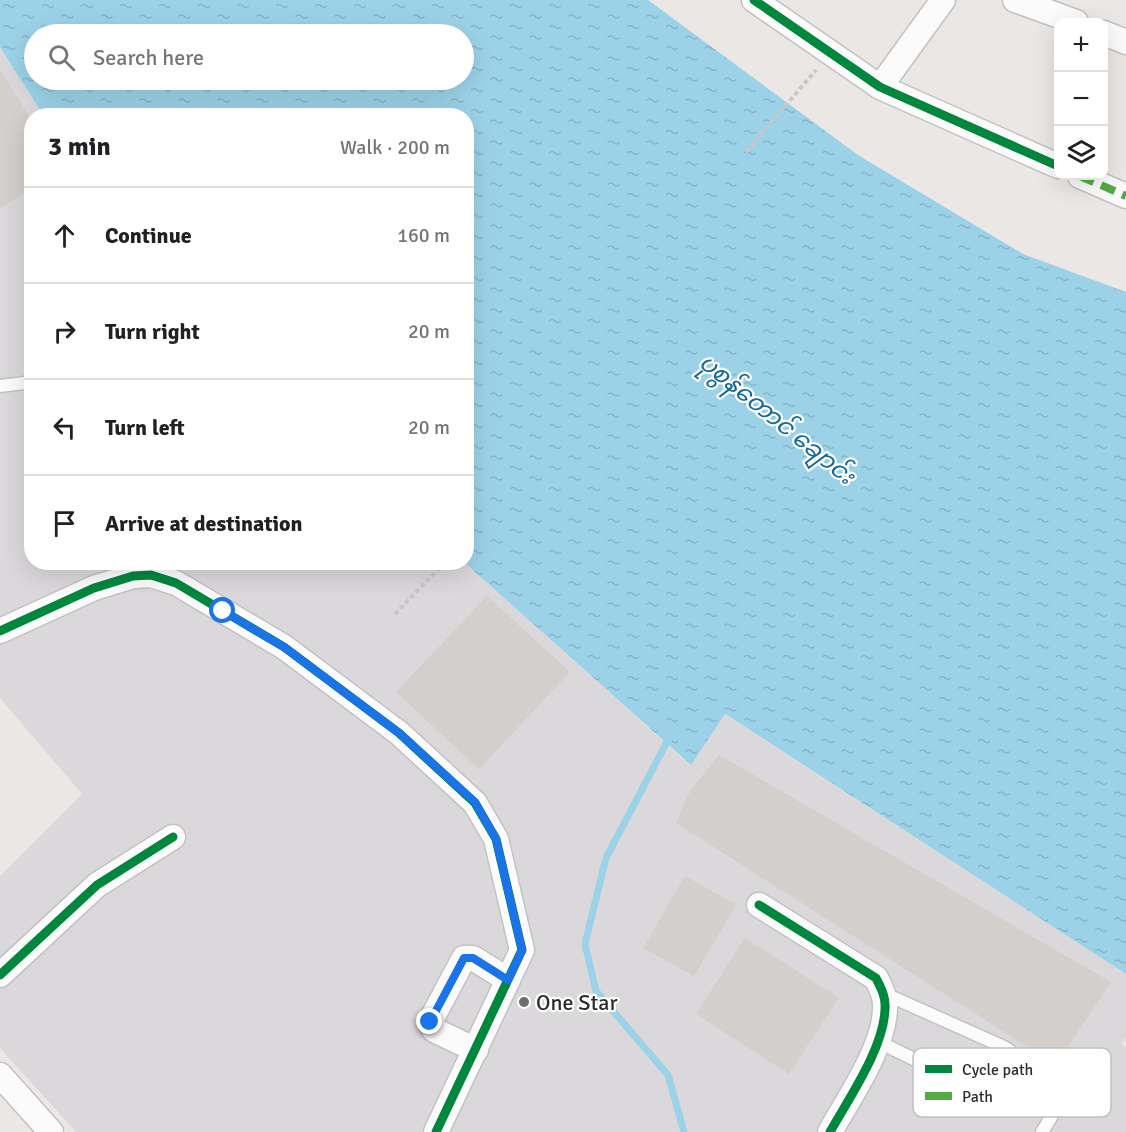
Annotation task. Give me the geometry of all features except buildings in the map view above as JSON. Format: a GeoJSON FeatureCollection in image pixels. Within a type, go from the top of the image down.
{"type":"FeatureCollection","features":[{"type":"Feature","properties":{"kind":"street"},"geometry":{"type":"LineString","coordinates":[[754,0],[880,87],[1054,164]]}},
{"type":"Feature","properties":{"kind":"street"},"geometry":{"type":"LineString","coordinates":[[880,87],[943,0]]}},
{"type":"Feature","properties":{"kind":"street"},"geometry":{"type":"LineString","coordinates":[[1015,0],[1065,18]]}},
{"type":"Feature","properties":{"kind":"street"},"geometry":{"type":"LineString","coordinates":[[1089,180],[1126,196]]}},
{"type":"Feature","properties":{"kind":"street"},"geometry":{"type":"LineString","coordinates":[[0,631],[94,588],[133,576],[151,575],[176,583],[284,647],[399,733],[475,802],[496,839],[522,950],[436,1132]]}},
{"type":"Feature","properties":{"kind":"street"},"geometry":{"type":"LineString","coordinates":[[0,975],[97,885],[173,837]]}},
{"type":"Feature","properties":{"kind":"street"},"geometry":{"type":"LineString","coordinates":[[759,905],[876,978],[883,993],[885,1009],[879,1042],[833,1131]]}},
{"type":"Feature","properties":{"kind":"street"},"geometry":{"type":"LineString","coordinates":[[476,1050],[434,1030],[430,1022],[464,958],[473,958],[508,980]]}},
{"type":"Feature","properties":{"kind":"street"},"geometry":{"type":"LineString","coordinates":[[0,1075],[51,1132]]}},
{"type":"Feature","properties":{"kind":"lane"},"geometry":{"type":"LineString","coordinates":[[0,386],[24,383]]}},
{"type":"Feature","properties":{"kind":"lane"},"geometry":{"type":"LineString","coordinates":[[883,993],[1006,1048]]}},
{"type":"Feature","properties":{"kind":"lane"},"geometry":{"type":"LineString","coordinates":[[879,1042],[913,1059]]}},
{"type":"Feature","properties":{"kind":"lane"},"geometry":{"type":"LineString","coordinates":[[1042,1132],[1051,1117]]}},
{"type":"Feature","properties":{"kind":"path"},"geometry":{"type":"LineString","coordinates":[[746,152],[830,54]]}},
{"type":"Feature","properties":{"kind":"path"},"geometry":{"type":"LineString","coordinates":[[395,614],[437,570]]}},
{"type":"Feature","properties":{"kind":"shaded area"},"geometry":{"type":"Polygon","coordinates":[[[0,47],[24,85],[24,90],[27,90],[39,108],[24,108],[24,570],[473,570],[690,765],[724,714],[1126,974],[1126,1037],[1122,1044],[1126,1047],[1126,1132],[76,1132],[0,1048],[0,876],[82,794],[0,698],[0,47]]]}},
{"type":"Feature","properties":{"kind":"water","name":"ပုစွန်တောင် ချောင်း"},"geometry":{"type":"Polygon","coordinates":[[[0,0],[648,0],[858,155],[1023,254],[1126,292],[1126,974],[725,714],[691,765],[473,570],[474,108],[39,108],[27,90],[474,90],[474,24],[24,24],[24,85],[0,47],[0,0]]]}},
{"type":"Feature","properties":{"kind":"waterway"},"geometry":{"type":"LineString","coordinates":[[670,736],[606,858],[585,944],[596,991],[668,1075],[684,1132]]}},
{"type":"Feature","properties":{"kind":"marked path"},"geometry":{"type":"LineString","coordinates":[[1089,180],[1126,196]]}},
{"type":"Feature","properties":{"kind":"cycle path"},"geometry":{"type":"LineString","coordinates":[[754,0],[880,87],[1054,164]]}},
{"type":"Feature","properties":{"kind":"cycle path"},"geometry":{"type":"LineString","coordinates":[[0,631],[94,588],[133,576],[151,575],[176,583],[284,647],[399,733],[475,803],[496,839],[522,950],[436,1132]]}},
{"type":"Feature","properties":{"kind":"cycle path"},"geometry":{"type":"LineString","coordinates":[[0,975],[97,885],[173,837]]}},
{"type":"Feature","properties":{"kind":"cycle path"},"geometry":{"type":"LineString","coordinates":[[759,905],[876,978],[883,993],[885,1009],[879,1040],[864,1072],[830,1132]]}},
{"type":"Feature","properties":{"kind":"place","name":"One Star"},"geometry":{"type":"Point","coordinates":[524,1002]}},
{"type":"Feature","properties":{"kind":"route"},"geometry":{"type":"LineString","coordinates":[[223,611],[284,647],[399,733],[475,802],[496,839],[522,950],[508,980],[473,958],[464,958],[430,1022]]}}]}
